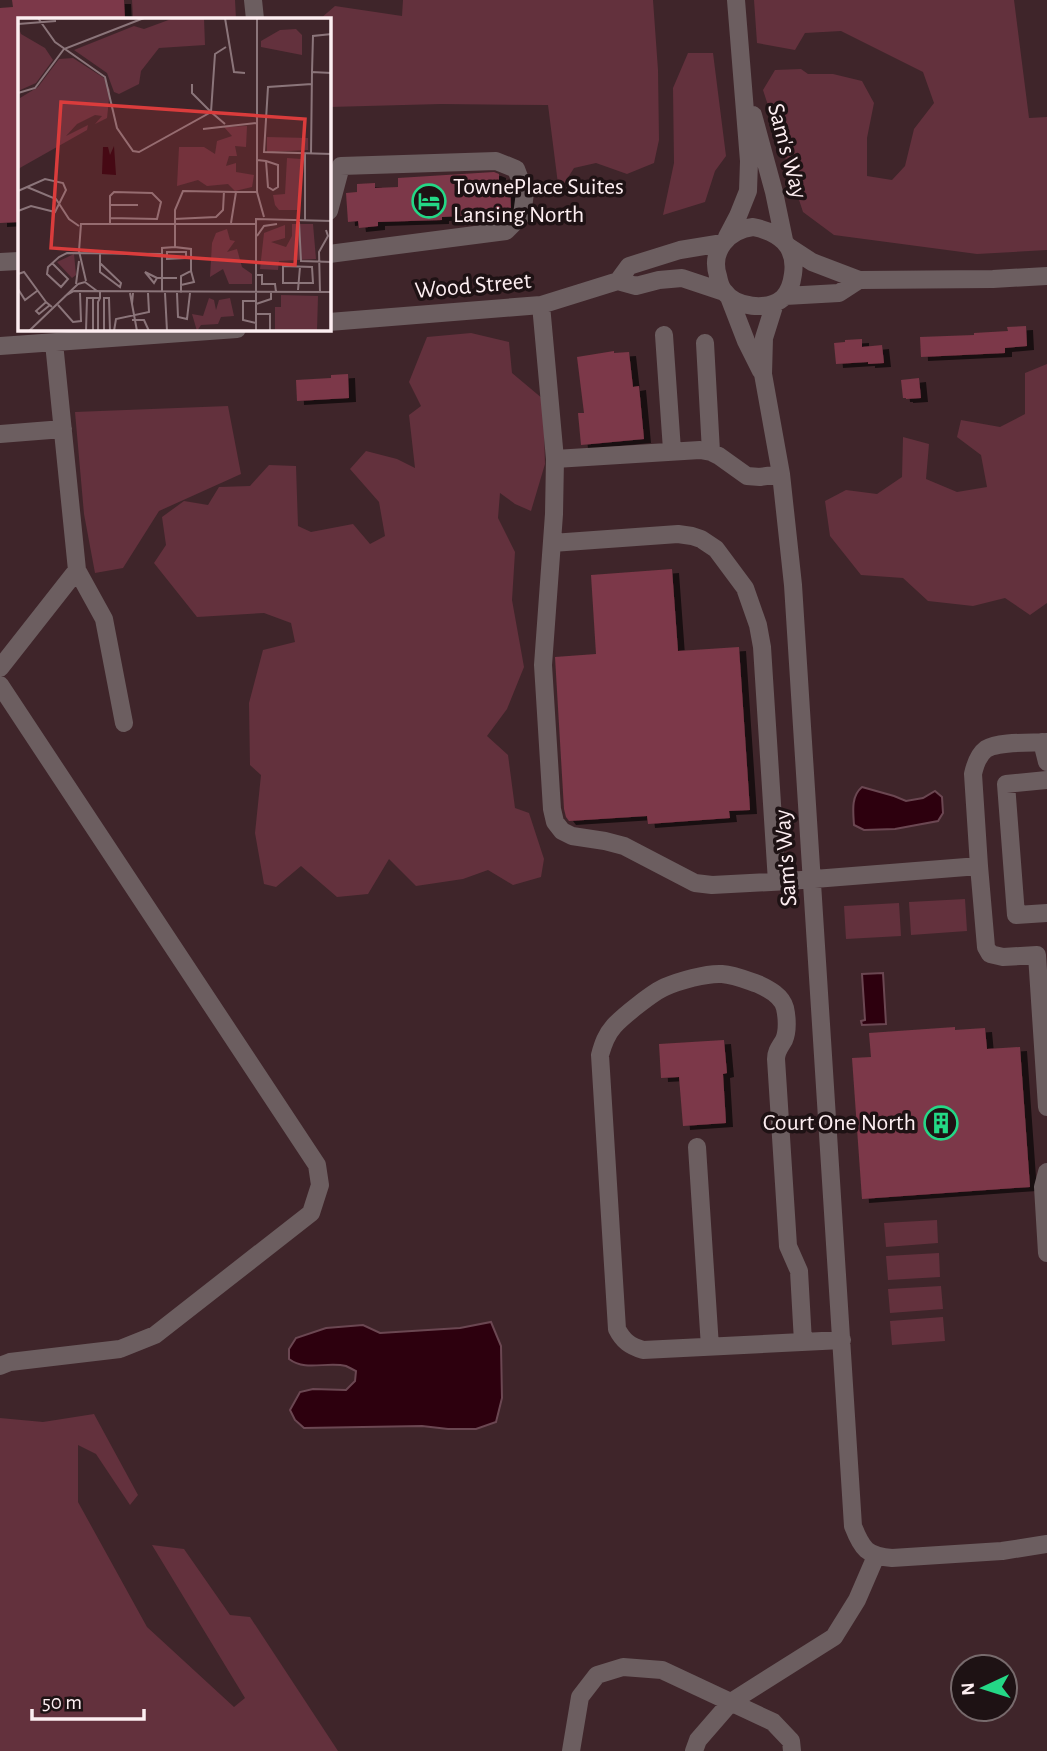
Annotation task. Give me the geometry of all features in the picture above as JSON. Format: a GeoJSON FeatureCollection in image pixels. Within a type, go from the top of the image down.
{"type":"FeatureCollection","features":[{"type":"Feature","properties":{"kind":"street"},"geometry":{"type":"LineString","coordinates":[[253,0],[254,18]]}},
{"type":"Feature","properties":{"kind":"street","name":"Sam's Way"},"geometry":{"type":"LineString","coordinates":[[724,242],[748,191],[749,161],[736,0]]}},
{"type":"Feature","properties":{"kind":"street","name":"Sam's Way"},"geometry":{"type":"LineString","coordinates":[[742,74],[786,244]]}},
{"type":"Feature","properties":{"kind":"street"},"geometry":{"type":"LineString","coordinates":[[331,204],[341,166],[496,161],[516,169],[525,193],[522,215],[506,231],[331,254]]}},
{"type":"Feature","properties":{"kind":"street"},"geometry":{"type":"LineString","coordinates":[[859,280],[839,292],[749,305],[737,302],[726,294],[716,268],[724,242],[734,232],[753,227],[768,230],[812,262],[859,280],[1047,276]]}},
{"type":"Feature","properties":{"kind":"street","name":"Wood Street"},"geometry":{"type":"LineString","coordinates":[[618,281],[629,266],[680,250],[724,242]]}},
{"type":"Feature","properties":{"kind":"street"},"geometry":{"type":"LineString","coordinates":[[780,300],[792,282],[794,266],[786,244]]}},
{"type":"Feature","properties":{"kind":"street"},"geometry":{"type":"LineString","coordinates":[[0,262],[18,261]]}},
{"type":"Feature","properties":{"kind":"street","name":"Wood Street"},"geometry":{"type":"LineString","coordinates":[[331,322],[541,305],[618,281],[636,286],[682,278],[726,294]]}},
{"type":"Feature","properties":{"kind":"street","name":"Sam's Way"},"geometry":{"type":"LineString","coordinates":[[726,294],[763,374]]}},
{"type":"Feature","properties":{"kind":"street","name":"Sam's Way"},"geometry":{"type":"LineString","coordinates":[[780,300],[764,338],[763,374],[780,474],[793,586],[853,1526],[860,1544],[876,1556]]}},
{"type":"Feature","properties":{"kind":"street"},"geometry":{"type":"LineString","coordinates":[[541,305],[555,458],[554,514],[543,665],[552,809],[555,822],[562,831],[572,836],[624,846],[695,883],[712,885],[812,880],[979,866]]}},
{"type":"Feature","properties":{"kind":"street"},"geometry":{"type":"LineString","coordinates":[[0,346],[211,331]]}},
{"type":"Feature","properties":{"kind":"street"},"geometry":{"type":"LineString","coordinates":[[664,335],[672,450]]}},
{"type":"Feature","properties":{"kind":"street"},"geometry":{"type":"LineString","coordinates":[[54,343],[77,570],[104,620],[124,723]]}},
{"type":"Feature","properties":{"kind":"street"},"geometry":{"type":"LineString","coordinates":[[705,343],[711,452]]}},
{"type":"Feature","properties":{"kind":"street"},"geometry":{"type":"LineString","coordinates":[[0,434],[63,429]]}},
{"type":"Feature","properties":{"kind":"street"},"geometry":{"type":"LineString","coordinates":[[555,458],[700,450],[711,452],[747,476],[780,474]]}},
{"type":"Feature","properties":{"kind":"street"},"geometry":{"type":"LineString","coordinates":[[552,543],[678,534],[692,536],[706,541],[716,549],[745,588],[758,625],[762,647],[777,882]]}},
{"type":"Feature","properties":{"kind":"street"},"geometry":{"type":"LineString","coordinates":[[0,668],[77,570]]}},
{"type":"Feature","properties":{"kind":"street"},"geometry":{"type":"LineString","coordinates":[[0,685],[317,1166],[320,1185],[311,1213],[155,1335],[120,1349],[10,1362],[0,1366]]}},
{"type":"Feature","properties":{"kind":"street"},"geometry":{"type":"LineString","coordinates":[[1047,762],[1045,742],[999,745],[986,749],[977,760],[973,774],[986,947],[990,954],[1003,957],[1042,955],[1047,1107]]}},
{"type":"Feature","properties":{"kind":"street"},"geometry":{"type":"LineString","coordinates":[[1047,780],[1006,784],[1016,915],[1047,913]]}},
{"type":"Feature","properties":{"kind":"street"},"geometry":{"type":"LineString","coordinates":[[803,1342],[799,1271],[788,1246],[776,1059],[776,1051],[787,1030],[785,1006],[780,998],[767,988],[737,976],[704,975],[665,987],[614,1026],[604,1040],[600,1055],[617,1329],[622,1339],[632,1347],[643,1350],[710,1347],[842,1340]]}},
{"type":"Feature","properties":{"kind":"street"},"geometry":{"type":"LineString","coordinates":[[697,1147],[710,1347]]}},
{"type":"Feature","properties":{"kind":"street"},"geometry":{"type":"LineString","coordinates":[[1047,1172],[1043,1187],[1047,1253]]}},
{"type":"Feature","properties":{"kind":"street"},"geometry":{"type":"LineString","coordinates":[[694,1751],[698,1740],[731,1702],[834,1637],[857,1600],[876,1556],[892,1558],[1002,1551],[1047,1544]]}},
{"type":"Feature","properties":{"kind":"street"},"geometry":{"type":"LineString","coordinates":[[571,1751],[580,1697],[597,1675],[624,1667],[662,1670],[773,1721],[791,1741],[792,1751]]}},
{"type":"Feature","properties":{"kind":"shaded area"},"geometry":{"type":"Polygon","coordinates":[[[132,0],[235,0],[236,18],[133,18],[132,0]]]}},
{"type":"Feature","properties":{"kind":"shaded area"},"geometry":{"type":"Polygon","coordinates":[[[403,0],[653,0],[659,140],[654,163],[627,174],[596,163],[574,168],[559,192],[548,105],[331,107],[331,18],[321,18],[335,6],[402,16],[403,0]]]}},
{"type":"Feature","properties":{"kind":"shaded area"},"geometry":{"type":"Polygon","coordinates":[[[754,0],[1014,0],[1029,118],[1047,117],[1047,250],[977,254],[834,235],[803,212],[763,90],[775,70],[801,69],[808,74],[833,74],[862,81],[874,103],[867,138],[867,176],[892,180],[905,166],[914,129],[934,103],[923,72],[841,31],[805,33],[795,50],[757,43],[754,0]]]}},
{"type":"Feature","properties":{"kind":"shaded area"},"geometry":{"type":"Polygon","coordinates":[[[688,53],[713,53],[726,156],[715,171],[705,202],[663,215],[674,163],[673,88],[688,53]]]}},
{"type":"Feature","properties":{"kind":"shaded area"},"geometry":{"type":"Polygon","coordinates":[[[471,333],[509,342],[512,373],[543,399],[545,464],[531,511],[500,493],[498,518],[515,552],[512,600],[524,667],[507,709],[487,736],[508,755],[515,808],[529,813],[544,859],[541,877],[513,885],[488,870],[463,879],[416,886],[389,859],[368,894],[337,897],[301,866],[276,887],[264,884],[255,833],[261,775],[250,765],[249,703],[263,650],[295,642],[291,623],[264,613],[197,617],[154,563],[166,545],[162,517],[184,501],[208,505],[219,487],[250,486],[269,465],[296,466],[298,526],[311,532],[353,524],[370,544],[385,536],[379,502],[350,469],[366,451],[397,459],[415,468],[409,415],[421,406],[409,382],[427,337],[471,333]]]}},
{"type":"Feature","properties":{"kind":"shaded area"},"geometry":{"type":"Polygon","coordinates":[[[1047,364],[1047,603],[1030,615],[1005,598],[973,606],[928,601],[903,578],[861,575],[830,536],[825,501],[846,490],[877,494],[902,477],[903,437],[929,444],[926,479],[957,492],[987,487],[981,455],[957,437],[961,420],[1000,427],[1025,414],[1025,373],[1047,364]]]}},
{"type":"Feature","properties":{"kind":"shaded area"},"geometry":{"type":"Polygon","coordinates":[[[228,406],[241,474],[159,511],[123,568],[95,573],[84,514],[75,412],[228,406]]]}},
{"type":"Feature","properties":{"kind":"shaded area"},"geometry":{"type":"Polygon","coordinates":[[[862,787],[906,801],[923,798],[935,791],[942,797],[943,813],[938,821],[895,829],[864,830],[854,825],[853,814],[854,799],[862,787]]]}},
{"type":"Feature","properties":{"kind":"shaded area"},"geometry":{"type":"Polygon","coordinates":[[[965,899],[967,931],[911,935],[909,902],[965,899]]]}},
{"type":"Feature","properties":{"kind":"shaded area"},"geometry":{"type":"Polygon","coordinates":[[[899,903],[901,936],[846,939],[844,906],[899,903]]]}},
{"type":"Feature","properties":{"kind":"shaded area"},"geometry":{"type":"Polygon","coordinates":[[[883,973],[886,1024],[862,1025],[861,1021],[865,1020],[862,974],[883,973]]]}},
{"type":"Feature","properties":{"kind":"shaded area"},"geometry":{"type":"Polygon","coordinates":[[[937,1220],[938,1243],[886,1247],[884,1223],[937,1220]]]}},
{"type":"Feature","properties":{"kind":"shaded area"},"geometry":{"type":"Polygon","coordinates":[[[939,1253],[940,1277],[888,1280],[886,1256],[939,1253]]]}},
{"type":"Feature","properties":{"kind":"shaded area"},"geometry":{"type":"Polygon","coordinates":[[[941,1286],[943,1309],[890,1313],[888,1289],[941,1286]]]}},
{"type":"Feature","properties":{"kind":"shaded area"},"geometry":{"type":"Polygon","coordinates":[[[943,1317],[945,1341],[892,1345],[890,1321],[943,1317]]]}},
{"type":"Feature","properties":{"kind":"shaded area"},"geometry":{"type":"Polygon","coordinates":[[[491,1322],[501,1346],[502,1398],[496,1422],[476,1429],[422,1426],[304,1428],[295,1420],[290,1410],[300,1392],[313,1389],[346,1390],[355,1381],[356,1371],[339,1365],[309,1366],[296,1363],[289,1359],[289,1349],[296,1338],[326,1328],[363,1325],[380,1333],[460,1328],[491,1322]]]}},
{"type":"Feature","properties":{"kind":"shaded area"},"geometry":{"type":"Polygon","coordinates":[[[94,1414],[138,1495],[130,1505],[96,1454],[78,1445],[78,1502],[147,1627],[234,1707],[245,1698],[152,1545],[184,1549],[230,1615],[250,1617],[338,1751],[0,1751],[0,1418],[43,1422],[94,1414]]]}},
{"type":"Feature","properties":{"kind":"building"},"geometry":{"type":"Polygon","coordinates":[[[12,0],[124,0],[125,18],[18,18],[18,222],[0,223],[0,8],[13,7],[12,0]]]}},
{"type":"Feature","properties":{"kind":"building","name":"TownePlace Suites Lansing North"},"geometry":{"type":"Polygon","coordinates":[[[494,172],[499,174],[499,183],[510,185],[511,209],[501,210],[502,219],[482,220],[481,215],[442,217],[442,220],[378,222],[378,226],[359,228],[358,221],[348,222],[346,193],[357,192],[357,184],[375,183],[375,188],[398,187],[398,178],[494,172]]]}},
{"type":"Feature","properties":{"kind":"building"},"geometry":{"type":"Polygon","coordinates":[[[1026,326],[1027,346],[1005,348],[1005,353],[921,357],[920,337],[974,335],[1008,331],[1007,327],[1026,326]]]}},
{"type":"Feature","properties":{"kind":"building"},"geometry":{"type":"Polygon","coordinates":[[[862,339],[862,347],[882,345],[884,363],[836,364],[834,343],[862,339]]]}},
{"type":"Feature","properties":{"kind":"building"},"geometry":{"type":"Polygon","coordinates":[[[614,351],[629,352],[633,387],[639,386],[644,439],[581,445],[578,413],[584,413],[577,357],[614,351]]]}},
{"type":"Feature","properties":{"kind":"building"},"geometry":{"type":"Polygon","coordinates":[[[348,374],[349,398],[297,401],[296,380],[348,374]]]}},
{"type":"Feature","properties":{"kind":"building"},"geometry":{"type":"Polygon","coordinates":[[[919,378],[921,398],[903,398],[901,380],[919,378]]]}},
{"type":"Feature","properties":{"kind":"building"},"geometry":{"type":"Polygon","coordinates":[[[672,569],[678,651],[739,647],[750,810],[729,811],[730,818],[648,824],[647,816],[569,821],[564,809],[555,657],[596,654],[591,575],[672,569]]]}},
{"type":"Feature","properties":{"kind":"building","name":"Court One North"},"geometry":{"type":"Polygon","coordinates":[[[955,1027],[955,1030],[985,1028],[987,1049],[1020,1047],[1030,1187],[862,1199],[852,1058],[871,1057],[869,1033],[955,1027]]]}},
{"type":"Feature","properties":{"kind":"building"},"geometry":{"type":"Polygon","coordinates":[[[724,1040],[727,1073],[723,1074],[726,1123],[683,1126],[679,1077],[661,1078],[659,1044],[724,1040]]]}},
{"type":"Feature","properties":{"kind":"place","name":"TownePlace Suites Lansing North"},"geometry":{"type":"Point","coordinates":[429,201]}},
{"type":"Feature","properties":{"kind":"place","name":"Court One North"},"geometry":{"type":"Point","coordinates":[941,1123]}}]}
